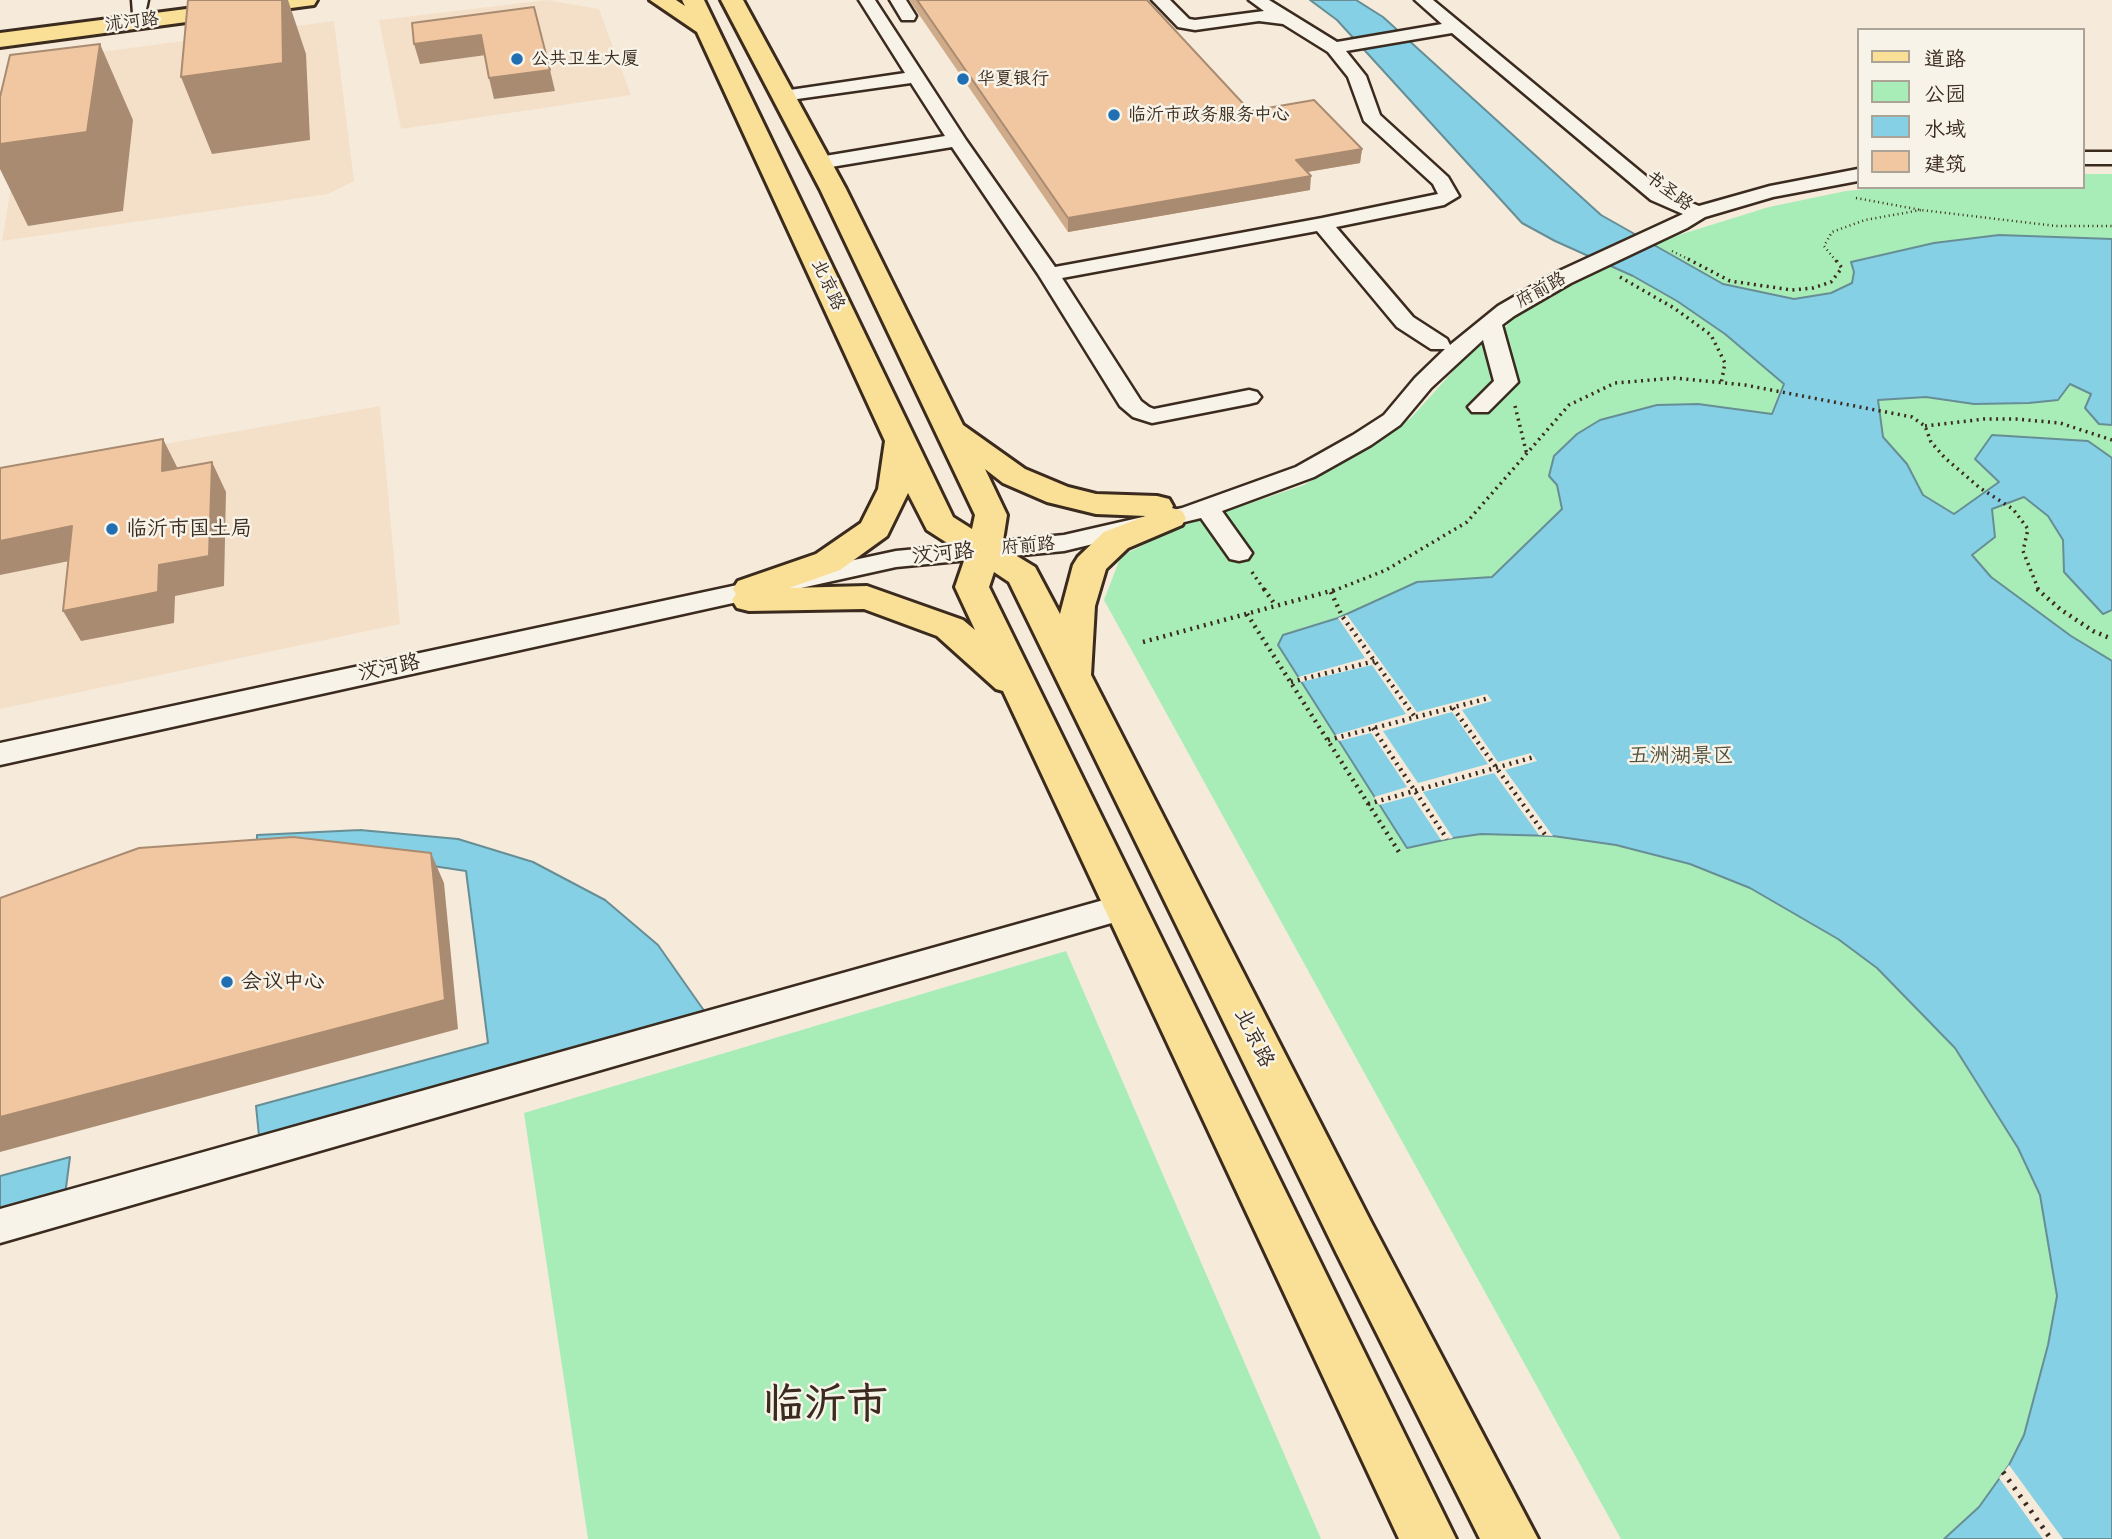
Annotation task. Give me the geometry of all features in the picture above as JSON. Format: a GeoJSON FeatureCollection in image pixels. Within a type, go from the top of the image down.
{"type":"FeatureCollection","features":[{"type":"Feature","properties":{"kind":"main road","name":"沭河路"},"geometry":{"type":"LineString","coordinates":[[0,28],[139,5],[216,0]]}},
{"type":"Feature","properties":{"kind":"main road","name":"沭河路"},"geometry":{"type":"LineString","coordinates":[[0,40],[306,0]]}},
{"type":"Feature","properties":{"kind":"main road"},"geometry":{"type":"LineString","coordinates":[[661,0],[707,29]]}},
{"type":"Feature","properties":{"kind":"main road","name":"北京路"},"geometry":{"type":"LineString","coordinates":[[693,0],[939,523],[1023,575],[1354,1238],[1510,1539]]}},
{"type":"Feature","properties":{"kind":"main road"},"geometry":{"type":"LineString","coordinates":[[738,6],[819,163],[991,515],[985,550],[972,587],[1428,1539]]}},
{"type":"Feature","properties":{"kind":"main road"},"geometry":{"type":"LineString","coordinates":[[949,428],[1014,476],[1058,495],[1096,504],[1163,512]]}},
{"type":"Feature","properties":{"kind":"main road"},"geometry":{"type":"LineString","coordinates":[[750,594],[828,562],[874,529],[894,489],[901,438]]}},
{"type":"Feature","properties":{"kind":"main road"},"geometry":{"type":"LineString","coordinates":[[1073,676],[1079,606],[1090,565],[1116,540],[1163,512]]}},
{"type":"Feature","properties":{"kind":"main road"},"geometry":{"type":"LineString","coordinates":[[750,594],[867,597],[906,610],[950,628],[1021,691]]}},
{"type":"Feature","properties":{"kind":"street"},"geometry":{"type":"LineString","coordinates":[[867,0],[957,140],[1049,274],[1132,406],[1152,416],[1248,397]]}},
{"type":"Feature","properties":{"kind":"street"},"geometry":{"type":"LineString","coordinates":[[1160,0],[1184,23],[1195,25],[1259,16],[1290,20]]}},
{"type":"Feature","properties":{"kind":"street"},"geometry":{"type":"LineString","coordinates":[[1049,274],[1322,224],[1437,201],[1449,195],[1441,181],[1371,117],[1357,76],[1339,47],[1257,0]]}},
{"type":"Feature","properties":{"kind":"street","name":"书圣路"},"geometry":{"type":"LineString","coordinates":[[1423,0],[1658,196],[1698,213]]}},
{"type":"Feature","properties":{"kind":"street","name":"书圣路"},"geometry":{"type":"LineString","coordinates":[[1435,0],[1651,178],[1698,213]]}},
{"type":"Feature","properties":{"kind":"street"},"geometry":{"type":"LineString","coordinates":[[1339,47],[1456,27]]}},
{"type":"Feature","properties":{"kind":"street"},"geometry":{"type":"LineString","coordinates":[[783,96],[916,76]]}},
{"type":"Feature","properties":{"kind":"street"},"geometry":{"type":"LineString","coordinates":[[819,163],[957,140]]}},
{"type":"Feature","properties":{"kind":"street"},"geometry":{"type":"LineString","coordinates":[[2084,158],[2112,158]]}},
{"type":"Feature","properties":{"kind":"street"},"geometry":{"type":"LineString","coordinates":[[2084,166],[2112,166]]}},
{"type":"Feature","properties":{"kind":"street","name":"府前路"},"geometry":{"type":"LineString","coordinates":[[985,550],[1064,543],[1163,512],[1291,461],[1374,412],[1439,344],[1489,303],[1556,274],[1658,236],[1698,213],[1770,192],[1856,175]]}},
{"type":"Feature","properties":{"kind":"street","name":"府前路"},"geometry":{"type":"LineString","coordinates":[[1698,213],[1735,210],[1856,184]]}},
{"type":"Feature","properties":{"kind":"street"},"geometry":{"type":"LineString","coordinates":[[1322,224],[1405,322],[1439,344]]}},
{"type":"Feature","properties":{"kind":"street","name":"府前路"},"geometry":{"type":"LineString","coordinates":[[1163,512],[1207,508],[1305,472],[1362,440],[1392,420],[1448,358],[1556,274]]}},
{"type":"Feature","properties":{"kind":"street"},"geometry":{"type":"LineString","coordinates":[[1480,407],[1506,382],[1490,323]]}},
{"type":"Feature","properties":{"kind":"street"},"geometry":{"type":"LineString","coordinates":[[1207,508],[1239,553]]}},
{"type":"Feature","properties":{"kind":"street","name":"汶河路"},"geometry":{"type":"LineString","coordinates":[[0,754],[750,594],[902,574],[985,550]]}},
{"type":"Feature","properties":{"kind":"street","name":"汶河路"},"geometry":{"type":"LineString","coordinates":[[0,765],[750,594]]}},
{"type":"Feature","properties":{"kind":"street"},"geometry":{"type":"LineString","coordinates":[[0,1226],[1125,907]]}},
{"type":"Feature","properties":{"kind":"path"},"geometry":{"type":"LineString","coordinates":[[1822,191],[1921,210],[2056,226],[2112,226]]}},
{"type":"Feature","properties":{"kind":"path"},"geometry":{"type":"LineString","coordinates":[[1658,236],[1730,281],[1792,290],[1813,288],[1831,282],[1842,268],[1824,246],[1832,232],[1865,220],[1921,210]]}},
{"type":"Feature","properties":{"kind":"path"},"geometry":{"type":"LineString","coordinates":[[1613,273],[1674,308],[1711,335],[1725,363],[1721,384]]}},
{"type":"Feature","properties":{"kind":"path"},"geometry":{"type":"LineString","coordinates":[[1143,642],[1331,592],[1386,570],[1467,522],[1569,405],[1615,383],[1675,378],[1745,386],[1912,417],[1925,426],[1930,442],[1980,488],[2013,509],[2028,528],[2023,551],[2036,588],[2060,609],[2093,631],[2112,639]]}},
{"type":"Feature","properties":{"kind":"path"},"geometry":{"type":"LineString","coordinates":[[1506,382],[1518,415],[1527,456]]}},
{"type":"Feature","properties":{"kind":"path"},"geometry":{"type":"LineString","coordinates":[[1925,426],[1984,419],[2016,419],[2060,423],[2112,440]]}},
{"type":"Feature","properties":{"kind":"path"},"geometry":{"type":"LineString","coordinates":[[1239,553],[1276,606]]}},
{"type":"Feature","properties":{"kind":"path"},"geometry":{"type":"LineString","coordinates":[[1331,592],[1342,616],[1415,717]]}},
{"type":"Feature","properties":{"kind":"path"},"geometry":{"type":"LineString","coordinates":[[1247,614],[1399,852]]}},
{"type":"Feature","properties":{"kind":"path"},"geometry":{"type":"LineString","coordinates":[[1291,682],[1376,661]]}},
{"type":"Feature","properties":{"kind":"path"},"geometry":{"type":"LineString","coordinates":[[1328,740],[1489,698]]}},
{"type":"Feature","properties":{"kind":"path"},"geometry":{"type":"LineString","coordinates":[[1453,708],[1546,836]]}},
{"type":"Feature","properties":{"kind":"path"},"geometry":{"type":"LineString","coordinates":[[1373,729],[1447,839]]}},
{"type":"Feature","properties":{"kind":"path"},"geometry":{"type":"LineString","coordinates":[[1368,804],[1534,757]]}},
{"type":"Feature","properties":{"kind":"path"},"geometry":{"type":"LineString","coordinates":[[2003,1472],[2051,1539]]}},
{"type":"Feature","properties":{"kind":"shaded area"},"geometry":{"type":"Polygon","coordinates":[[[547,0],[599,9],[631,95],[401,129],[379,20],[547,0]]]}},
{"type":"Feature","properties":{"kind":"shaded area"},"geometry":{"type":"Polygon","coordinates":[[[334,21],[354,181],[328,194],[2,241],[32,61],[334,21]]]}},
{"type":"Feature","properties":{"kind":"shaded area"},"geometry":{"type":"Polygon","coordinates":[[[380,406],[400,624],[0,709],[0,473],[380,406]]]}},
{"type":"Feature","properties":{"kind":"green space","name":"五洲湖景区"},"geometry":{"type":"Polygon","coordinates":[[[2084,174],[2112,174],[2112,1539],[1621,1539],[1104,600],[1121,556],[1182,526],[1304,485],[1411,418],[1472,350],[1506,327],[1514,313],[1551,298],[1581,277],[1666,239],[1769,207],[1846,191],[2084,189],[2084,174]]]}},
{"type":"Feature","properties":{"kind":"green space"},"geometry":{"type":"Polygon","coordinates":[[[1066,951],[1321,1539],[588,1539],[524,1113],[1066,951]]]}},
{"type":"Feature","properties":{"kind":"water"},"geometry":{"type":"Polygon","coordinates":[[[1310,0],[1356,0],[1383,17],[1601,215],[1723,284],[1794,299],[1831,293],[1852,283],[1854,272],[1851,262],[1934,243],[1999,235],[2112,239],[2112,425],[2099,424],[2085,408],[2091,394],[2070,384],[2058,400],[2029,403],[1974,404],[1926,397],[1878,400],[1883,437],[1907,464],[1923,495],[1954,514],[1999,482],[1975,459],[1992,435],[2088,441],[2112,458],[2112,610],[2103,614],[2064,572],[2063,540],[2048,516],[2024,497],[1992,509],[1995,537],[1972,555],[1991,577],[2071,636],[2112,661],[2112,1539],[1944,1539],[1979,1507],[2009,1465],[2024,1435],[2048,1345],[2057,1296],[2040,1195],[2018,1148],[1955,1048],[1877,968],[1838,939],[1750,888],[1690,864],[1616,845],[1553,836],[1481,834],[1407,848],[1278,645],[1283,635],[1338,618],[1417,582],[1492,577],[1562,509],[1557,485],[1549,476],[1554,456],[1577,434],[1600,420],[1657,405],[1698,404],[1772,414],[1784,384],[1725,334],[1677,301],[1633,276],[1522,223],[1337,20],[1310,0]]]}},
{"type":"Feature","properties":{"kind":"water"},"geometry":{"type":"Polygon","coordinates":[[[360,830],[458,839],[533,862],[605,900],[658,945],[705,1012],[259,1136],[256,1106],[488,1043],[466,871],[373,857],[257,858],[257,835],[360,830]]]}},
{"type":"Feature","properties":{"kind":"water"},"geometry":{"type":"Polygon","coordinates":[[[70,1157],[65,1195],[0,1212],[0,1176],[70,1157]]]}},
{"type":"Feature","properties":{"kind":"pier"},"geometry":{"type":"Polygon","coordinates":[[[1347,615],[1417,712],[1487,694],[1492,701],[1462,710],[1498,762],[1531,753],[1537,761],[1505,770],[1553,836],[1539,835],[1494,773],[1423,792],[1453,838],[1441,840],[1412,796],[1379,805],[1374,797],[1407,787],[1371,733],[1339,741],[1335,735],[1406,714],[1372,665],[1301,682],[1298,677],[1365,658],[1338,618],[1347,615]],[[1452,712],[1383,731],[1418,783],[1488,764],[1452,712]]]}},
{"type":"Feature","properties":{"kind":"pier"},"geometry":{"type":"Polygon","coordinates":[[[2009,1465],[2063,1539],[2043,1539],[1999,1478],[2009,1465]]]}},
{"type":"Feature","properties":{"kind":"building"},"geometry":{"type":"Polygon","coordinates":[[[188,0],[282,0],[283,63],[181,77],[188,0]]]}},
{"type":"Feature","properties":{"kind":"building","name":"临沂市政务服务中心"},"geometry":{"type":"Polygon","coordinates":[[[917,0],[1147,0],[1250,111],[1314,100],[1362,149],[1296,160],[1311,176],[1068,218],[917,0]]]}},
{"type":"Feature","properties":{"kind":"building"},"geometry":{"type":"Polygon","coordinates":[[[534,7],[550,70],[489,78],[481,35],[414,44],[412,23],[534,7]]]}},
{"type":"Feature","properties":{"kind":"building"},"geometry":{"type":"Polygon","coordinates":[[[100,44],[87,132],[0,144],[0,97],[10,55],[100,44]]]}},
{"type":"Feature","properties":{"kind":"building","name":"临沂市国土局"},"geometry":{"type":"Polygon","coordinates":[[[163,439],[162,471],[212,462],[209,556],[159,565],[158,592],[63,611],[72,526],[0,541],[0,468],[163,439]]]}},
{"type":"Feature","properties":{"kind":"building","name":"会议中心"},"geometry":{"type":"Polygon","coordinates":[[[293,837],[431,853],[445,1000],[0,1117],[0,898],[139,848],[293,837]]]}},
{"type":"Feature","properties":{"kind":"place","name":"公共卫生大厦"},"geometry":{"type":"Point","coordinates":[517,59]}},
{"type":"Feature","properties":{"kind":"place","name":"华夏银行"},"geometry":{"type":"Point","coordinates":[963,79]}},
{"type":"Feature","properties":{"kind":"place","name":"临沂市政务服务中心"},"geometry":{"type":"Point","coordinates":[1114,115]}},
{"type":"Feature","properties":{"kind":"place","name":"临沂市国土局"},"geometry":{"type":"Point","coordinates":[112,529]}},
{"type":"Feature","properties":{"kind":"place","name":"会议中心"},"geometry":{"type":"Point","coordinates":[227,982]}},
{"type":"Feature","properties":{"kind":"district","name":"临沂市"},"geometry":{"type":"Point","coordinates":[825,1405]}}]}
